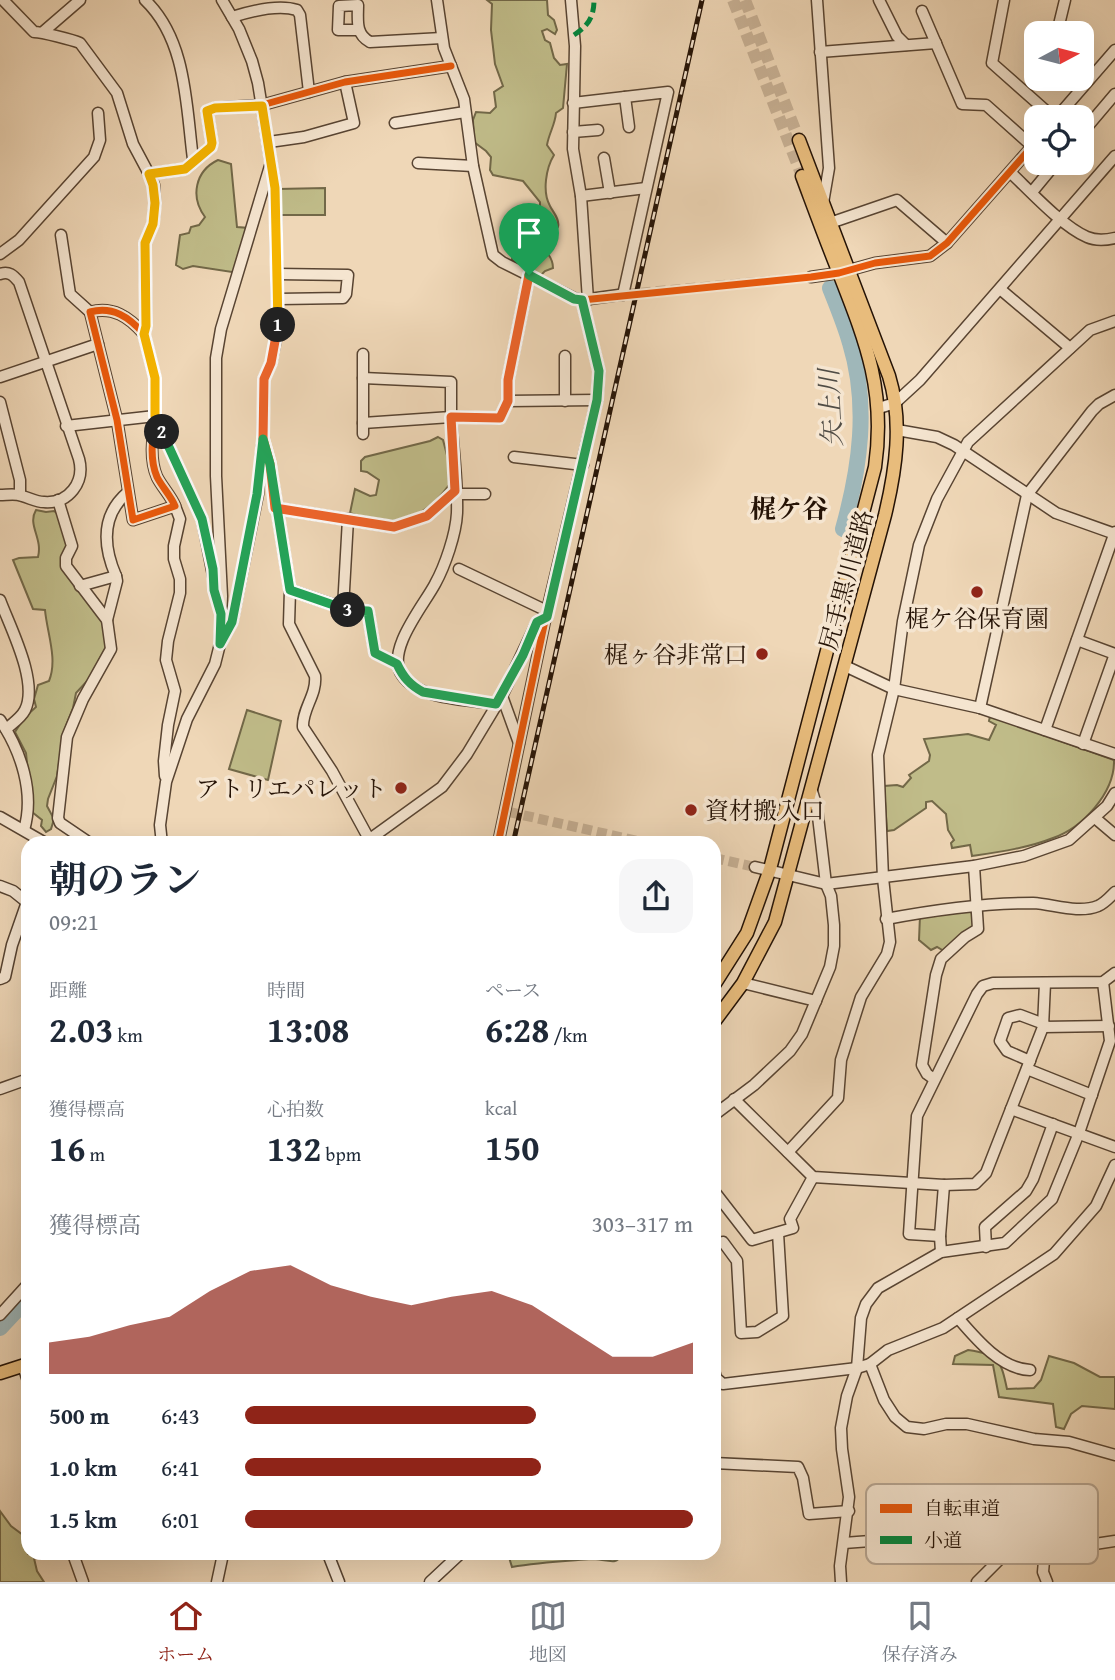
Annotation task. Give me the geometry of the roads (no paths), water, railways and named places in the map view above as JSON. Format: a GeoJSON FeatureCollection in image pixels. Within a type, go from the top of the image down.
{"type":"FeatureCollection","features":[{"type":"Feature","properties":{"kind":"main road","name":"尻手黒川道路"},"geometry":{"type":"LineString","coordinates":[[721,974],[747,933],[770,869],[875,467],[879,437],[879,408],[871,362],[830,223],[799,140]]}},
{"type":"Feature","properties":{"kind":"main road","name":"尻手黒川道路"},"geometry":{"type":"LineString","coordinates":[[721,1013],[743,983],[775,922],[894,476],[897,430],[895,403],[884,360],[802,176]]}},
{"type":"Feature","properties":{"kind":"main road"},"geometry":{"type":"LineString","coordinates":[[0,1373],[21,1366]]}},
{"type":"Feature","properties":{"kind":"street"},"geometry":{"type":"LineString","coordinates":[[3,0],[34,32],[80,43],[117,93],[133,144],[153,185],[153,224],[145,243],[144,334],[155,378],[155,469],[180,519],[174,547],[180,593],[166,660],[175,691],[164,761],[166,782]]}},
{"type":"Feature","properties":{"kind":"street"},"geometry":{"type":"LineString","coordinates":[[60,0],[69,9]]}},
{"type":"Feature","properties":{"kind":"street"},"geometry":{"type":"LineString","coordinates":[[43,32],[80,0]]}},
{"type":"Feature","properties":{"kind":"street"},"geometry":{"type":"LineString","coordinates":[[145,0],[164,23],[174,42],[185,95],[193,159]]}},
{"type":"Feature","properties":{"kind":"street"},"geometry":{"type":"LineString","coordinates":[[220,644],[232,622],[257,494],[263,439],[264,379],[271,363],[278,330],[279,299],[275,188],[269,142],[252,61],[222,0]]}},
{"type":"Feature","properties":{"kind":"street"},"geometry":{"type":"LineString","coordinates":[[437,0],[442,37],[464,99],[473,166],[493,255],[574,299],[624,295],[668,92],[573,103]]}},
{"type":"Feature","properties":{"kind":"street"},"geometry":{"type":"LineString","coordinates":[[500,836],[547,614],[597,400],[599,371],[585,300],[581,196],[573,149],[575,46],[571,0]]}},
{"type":"Feature","properties":{"kind":"street"},"geometry":{"type":"LineString","coordinates":[[817,0],[829,168],[823,203]]}},
{"type":"Feature","properties":{"kind":"street"},"geometry":{"type":"LineString","coordinates":[[879,0],[897,36],[906,45]]}},
{"type":"Feature","properties":{"kind":"street"},"geometry":{"type":"LineString","coordinates":[[1004,0],[992,62],[1041,105]]}},
{"type":"Feature","properties":{"kind":"street"},"geometry":{"type":"LineString","coordinates":[[1060,21],[1065,0]]}},
{"type":"Feature","properties":{"kind":"street"},"geometry":{"type":"LineString","coordinates":[[232,17],[248,12],[289,7],[298,10],[309,92]]}},
{"type":"Feature","properties":{"kind":"street"},"geometry":{"type":"LineString","coordinates":[[922,11],[962,104],[986,105],[1024,136]]}},
{"type":"Feature","properties":{"kind":"street"},"geometry":{"type":"LineString","coordinates":[[358,30],[365,40],[370,42],[442,37]]}},
{"type":"Feature","properties":{"kind":"street"},"geometry":{"type":"LineString","coordinates":[[820,52],[936,43]]}},
{"type":"Feature","properties":{"kind":"street"},"geometry":{"type":"LineString","coordinates":[[1067,105],[1098,75],[1115,50]]}},
{"type":"Feature","properties":{"kind":"street"},"geometry":{"type":"LineString","coordinates":[[149,174],[185,169],[193,159],[211,147],[207,111],[215,108],[262,106],[345,82],[451,66]]}},
{"type":"Feature","properties":{"kind":"street"},"geometry":{"type":"LineString","coordinates":[[269,142],[304,137],[354,123],[345,82]]}},
{"type":"Feature","properties":{"kind":"street"},"geometry":{"type":"LineString","coordinates":[[1094,117],[1114,91]]}},
{"type":"Feature","properties":{"kind":"street"},"geometry":{"type":"LineString","coordinates":[[625,97],[629,127]]}},
{"type":"Feature","properties":{"kind":"street"},"geometry":{"type":"LineString","coordinates":[[396,123],[465,112]]}},
{"type":"Feature","properties":{"kind":"street"},"geometry":{"type":"LineString","coordinates":[[0,254],[19,240],[33,221],[94,157],[100,140],[98,113]]}},
{"type":"Feature","properties":{"kind":"street"},"geometry":{"type":"LineString","coordinates":[[573,132],[598,130]]}},
{"type":"Feature","properties":{"kind":"street"},"geometry":{"type":"LineString","coordinates":[[811,277],[875,263],[930,256],[947,243],[1024,156]]}},
{"type":"Feature","properties":{"kind":"street"},"geometry":{"type":"LineString","coordinates":[[879,408],[895,403],[920,380],[1115,156]]}},
{"type":"Feature","properties":{"kind":"street"},"geometry":{"type":"LineString","coordinates":[[604,158],[610,193]]}},
{"type":"Feature","properties":{"kind":"street"},"geometry":{"type":"LineString","coordinates":[[161,836],[160,825],[166,782],[187,719],[215,664],[220,644],[216,358],[221,328],[271,162]]}},
{"type":"Feature","properties":{"kind":"street"},"geometry":{"type":"LineString","coordinates":[[418,163],[473,166]]}},
{"type":"Feature","properties":{"kind":"street"},"geometry":{"type":"LineString","coordinates":[[1010,172],[1061,218],[1089,238],[1115,238]]}},
{"type":"Feature","properties":{"kind":"street"},"geometry":{"type":"LineString","coordinates":[[1032,192],[1046,175]]}},
{"type":"Feature","properties":{"kind":"street"},"geometry":{"type":"LineString","coordinates":[[581,196],[646,188]]}},
{"type":"Feature","properties":{"kind":"street"},"geometry":{"type":"LineString","coordinates":[[830,223],[897,200],[947,243]]}},
{"type":"Feature","properties":{"kind":"street"},"geometry":{"type":"LineString","coordinates":[[61,235],[70,294],[90,312],[117,421],[133,520],[175,506]]}},
{"type":"Feature","properties":{"kind":"street"},"geometry":{"type":"LineString","coordinates":[[0,274],[6,272],[19,282],[79,459],[81,472],[73,493],[58,500],[40,502],[20,495],[0,495]]}},
{"type":"Feature","properties":{"kind":"street"},"geometry":{"type":"LineString","coordinates":[[277,274],[348,275],[343,298],[279,299]]}},
{"type":"Feature","properties":{"kind":"street"},"geometry":{"type":"LineString","coordinates":[[363,354],[363,429],[451,417],[500,418],[508,401],[508,380],[529,275]]}},
{"type":"Feature","properties":{"kind":"street"},"geometry":{"type":"LineString","coordinates":[[1000,289],[1070,348]]}},
{"type":"Feature","properties":{"kind":"street"},"geometry":{"type":"LineString","coordinates":[[90,312],[103,308],[115,311],[144,334]]}},
{"type":"Feature","properties":{"kind":"street"},"geometry":{"type":"LineString","coordinates":[[788,1152],[838,1098],[841,1060],[861,996],[887,954],[890,942],[883,878],[878,755],[894,689],[903,621],[919,545],[937,499],[968,442],[1090,330],[1115,320]]}},
{"type":"Feature","properties":{"kind":"street"},"geometry":{"type":"LineString","coordinates":[[0,377],[98,344]]}},
{"type":"Feature","properties":{"kind":"street"},"geometry":{"type":"LineString","coordinates":[[565,356],[565,401]]}},
{"type":"Feature","properties":{"kind":"street"},"geometry":{"type":"LineString","coordinates":[[363,378],[451,382],[457,514],[445,564],[411,622],[397,664]]}},
{"type":"Feature","properties":{"kind":"street"},"geometry":{"type":"LineString","coordinates":[[980,708],[1027,495],[1092,411],[1115,395]]}},
{"type":"Feature","properties":{"kind":"street"},"geometry":{"type":"LineString","coordinates":[[508,401],[597,400]]}},
{"type":"Feature","properties":{"kind":"street"},"geometry":{"type":"LineString","coordinates":[[0,402],[20,480],[20,495]]}},
{"type":"Feature","properties":{"kind":"street"},"geometry":{"type":"LineString","coordinates":[[156,418],[202,519],[213,569],[214,590],[221,614]]}},
{"type":"Feature","properties":{"kind":"street"},"geometry":{"type":"LineString","coordinates":[[66,426],[156,418]]}},
{"type":"Feature","properties":{"kind":"street"},"geometry":{"type":"LineString","coordinates":[[897,430],[936,437],[962,450],[1056,513],[1115,533],[1045,730]]}},
{"type":"Feature","properties":{"kind":"street"},"geometry":{"type":"LineString","coordinates":[[263,439],[270,464],[290,590],[289,625],[316,683],[302,720],[303,727],[332,771],[364,836]]}},
{"type":"Feature","properties":{"kind":"street"},"geometry":{"type":"LineString","coordinates":[[514,457],[583,465]]}},
{"type":"Feature","properties":{"kind":"street"},"geometry":{"type":"LineString","coordinates":[[79,836],[60,823],[58,818],[67,737],[83,699],[111,649],[107,620],[117,581],[108,558],[106,538],[116,502],[128,492]]}},
{"type":"Feature","properties":{"kind":"street"},"geometry":{"type":"LineString","coordinates":[[275,508],[394,527],[427,516],[455,493],[485,494]]}},
{"type":"Feature","properties":{"kind":"street"},"geometry":{"type":"LineString","coordinates":[[58,500],[72,546],[66,558],[66,566],[107,620]]}},
{"type":"Feature","properties":{"kind":"street"},"geometry":{"type":"LineString","coordinates":[[343,608],[348,519]]}},
{"type":"Feature","properties":{"kind":"street"},"geometry":{"type":"LineString","coordinates":[[459,569],[547,614]]}},
{"type":"Feature","properties":{"kind":"street"},"geometry":{"type":"LineString","coordinates":[[80,586],[116,576]]}},
{"type":"Feature","properties":{"kind":"street"},"geometry":{"type":"LineString","coordinates":[[290,590],[343,608],[368,611],[375,653],[397,664],[402,675],[423,692],[499,700]]}},
{"type":"Feature","properties":{"kind":"street"},"geometry":{"type":"LineString","coordinates":[[0,600],[26,669],[28,684],[29,698],[26,709],[3,724],[19,754],[24,773],[29,813],[23,831]]}},
{"type":"Feature","properties":{"kind":"street"},"geometry":{"type":"LineString","coordinates":[[373,836],[442,787],[467,754],[499,700],[537,622],[547,614]]}},
{"type":"Feature","properties":{"kind":"street"},"geometry":{"type":"LineString","coordinates":[[1077,640],[1115,654],[1083,744]]}},
{"type":"Feature","properties":{"kind":"street"},"geometry":{"type":"LineString","coordinates":[[845,666],[894,689],[980,708],[1115,754]]}},
{"type":"Feature","properties":{"kind":"street"},"geometry":{"type":"LineString","coordinates":[[499,700],[520,745]]}},
{"type":"Feature","properties":{"kind":"street"},"geometry":{"type":"LineString","coordinates":[[721,1110],[779,1064],[790,1051],[802,1034],[830,967],[834,946],[831,897],[826,884],[817,808],[811,791]]}},
{"type":"Feature","properties":{"kind":"street"},"geometry":{"type":"LineString","coordinates":[[755,867],[826,884],[974,866],[1024,856],[1069,840],[1107,806],[1115,793]]}},
{"type":"Feature","properties":{"kind":"street"},"geometry":{"type":"LineString","coordinates":[[0,817],[32,836]]}},
{"type":"Feature","properties":{"kind":"street"},"geometry":{"type":"LineString","coordinates":[[1095,818],[1115,835]]}},
{"type":"Feature","properties":{"kind":"street"},"geometry":{"type":"LineString","coordinates":[[934,1079],[922,1065],[936,975],[941,959],[978,929],[974,866]]}},
{"type":"Feature","properties":{"kind":"street"},"geometry":{"type":"LineString","coordinates":[[0,886],[21,898]]}},
{"type":"Feature","properties":{"kind":"street"},"geometry":{"type":"LineString","coordinates":[[886,919],[940,909],[977,906],[1035,903],[1077,908],[1098,906],[1115,892]]}},
{"type":"Feature","properties":{"kind":"street"},"geometry":{"type":"LineString","coordinates":[[0,979],[5,976],[21,920]]}},
{"type":"Feature","properties":{"kind":"street"},"geometry":{"type":"LineString","coordinates":[[0,941],[12,945]]}},
{"type":"Feature","properties":{"kind":"street"},"geometry":{"type":"LineString","coordinates":[[940,1236],[909,1234],[917,1116],[984,986],[993,983],[1103,982],[1115,973]]}},
{"type":"Feature","properties":{"kind":"street"},"geometry":{"type":"LineString","coordinates":[[841,1582],[840,1566],[849,1511],[841,1428],[847,1396],[857,1368],[861,1318],[866,1304],[878,1289],[942,1252],[1005,1242],[1052,1199],[1080,1133],[1110,1041],[1103,982]]}},
{"type":"Feature","properties":{"kind":"street"},"geometry":{"type":"LineString","coordinates":[[743,983],[816,1001]]}},
{"type":"Feature","properties":{"kind":"street"},"geometry":{"type":"LineString","coordinates":[[734,1100],[813,1177],[944,1185],[975,1184],[986,1173],[1044,1025],[1045,983]]}},
{"type":"Feature","properties":{"kind":"street"},"geometry":{"type":"LineString","coordinates":[[1092,1095],[1029,1065],[1007,1051],[1000,1041],[1008,1018],[1020,1015],[1044,1025],[1109,1026]]}},
{"type":"Feature","properties":{"kind":"street"},"geometry":{"type":"LineString","coordinates":[[0,1089],[21,1082]]}},
{"type":"Feature","properties":{"kind":"street"},"geometry":{"type":"LineString","coordinates":[[1011,1109],[1115,1147]]}},
{"type":"Feature","properties":{"kind":"street"},"geometry":{"type":"LineString","coordinates":[[985,1247],[985,1227],[1026,1191],[1053,1124]]}},
{"type":"Feature","properties":{"kind":"street"},"geometry":{"type":"LineString","coordinates":[[721,1386],[857,1368],[870,1364],[888,1350],[943,1328],[1054,1254],[1096,1206],[1115,1166]]}},
{"type":"Feature","properties":{"kind":"street"},"geometry":{"type":"LineString","coordinates":[[721,1200],[752,1240],[793,1228],[790,1219],[813,1177]]}},
{"type":"Feature","properties":{"kind":"street"},"geometry":{"type":"LineString","coordinates":[[942,1252],[940,1236],[944,1185]]}},
{"type":"Feature","properties":{"kind":"street"},"geometry":{"type":"LineString","coordinates":[[723,1242],[737,1261],[741,1333],[757,1332],[783,1316],[778,1233]]}},
{"type":"Feature","properties":{"kind":"street"},"geometry":{"type":"LineString","coordinates":[[0,1315],[21,1292]]}},
{"type":"Feature","properties":{"kind":"street"},"geometry":{"type":"LineString","coordinates":[[958,1318],[976,1339],[1015,1370],[1030,1370]]}},
{"type":"Feature","properties":{"kind":"street"},"geometry":{"type":"LineString","coordinates":[[870,1364],[884,1400],[895,1418],[907,1427],[925,1429],[946,1424],[967,1424],[1034,1440],[1069,1442],[1115,1455]]}},
{"type":"Feature","properties":{"kind":"street"},"geometry":{"type":"LineString","coordinates":[[721,1463],[797,1467],[803,1478],[809,1514],[849,1511]]}},
{"type":"Feature","properties":{"kind":"street"},"geometry":{"type":"LineString","coordinates":[[844,1543],[866,1541]]}},
{"type":"Feature","properties":{"kind":"street"},"geometry":{"type":"LineString","coordinates":[[76,1560],[83,1582]]}},
{"type":"Feature","properties":{"kind":"street"},"geometry":{"type":"LineString","coordinates":[[217,1582],[222,1560]]}},
{"type":"Feature","properties":{"kind":"street"},"geometry":{"type":"LineString","coordinates":[[330,1560],[339,1582]]}},
{"type":"Feature","properties":{"kind":"street"},"geometry":{"type":"LineString","coordinates":[[430,1582],[454,1560]]}},
{"type":"Feature","properties":{"kind":"street"},"geometry":{"type":"LineString","coordinates":[[977,1582],[995,1564]]}},
{"type":"Feature","properties":{"kind":"street"},"geometry":{"type":"LineString","coordinates":[[1044,1564],[1043,1573],[1047,1582]]}},
{"type":"Feature","properties":{"kind":"waterway","name":"矢上川"},"geometry":{"type":"LineString","coordinates":[[830,288],[846,329],[856,366],[861,413],[858,460],[843,529]]}},
{"type":"Feature","properties":{"kind":"waterway","name":"矢上川"},"geometry":{"type":"LineString","coordinates":[[0,1328],[21,1306]]}},
{"type":"Feature","properties":{"kind":"tunnel"},"geometry":{"type":"LineString","coordinates":[[733,0],[802,176]]}},
{"type":"Feature","properties":{"kind":"tunnel"},"geometry":{"type":"LineString","coordinates":[[745,0],[799,140]]}},
{"type":"Feature","properties":{"kind":"tunnel"},"geometry":{"type":"LineString","coordinates":[[626,294],[811,277]]}},
{"type":"Feature","properties":{"kind":"tunnel"},"geometry":{"type":"LineString","coordinates":[[509,812],[616,836]]}},
{"type":"Feature","properties":{"kind":"tunnel"},"geometry":{"type":"LineString","coordinates":[[721,860],[755,867]]}},
{"type":"Feature","properties":{"kind":"railway"},"geometry":{"type":"LineString","coordinates":[[515,836],[702,0]]}},
{"type":"Feature","properties":{"kind":"place","name":"梶ケ谷保育園"},"geometry":{"type":"Point","coordinates":[977,592]}},
{"type":"Feature","properties":{"kind":"place","name":"梶ヶ谷非常口"},"geometry":{"type":"Point","coordinates":[762,654]}},
{"type":"Feature","properties":{"kind":"place","name":"アトリエパレット"},"geometry":{"type":"Point","coordinates":[401,788]}},
{"type":"Feature","properties":{"kind":"place","name":"資材搬入口"},"geometry":{"type":"Point","coordinates":[691,810]}},
{"type":"Feature","properties":{"kind":"district","name":"梶ケ谷"},"geometry":{"type":"Point","coordinates":[789,508]}}]}
